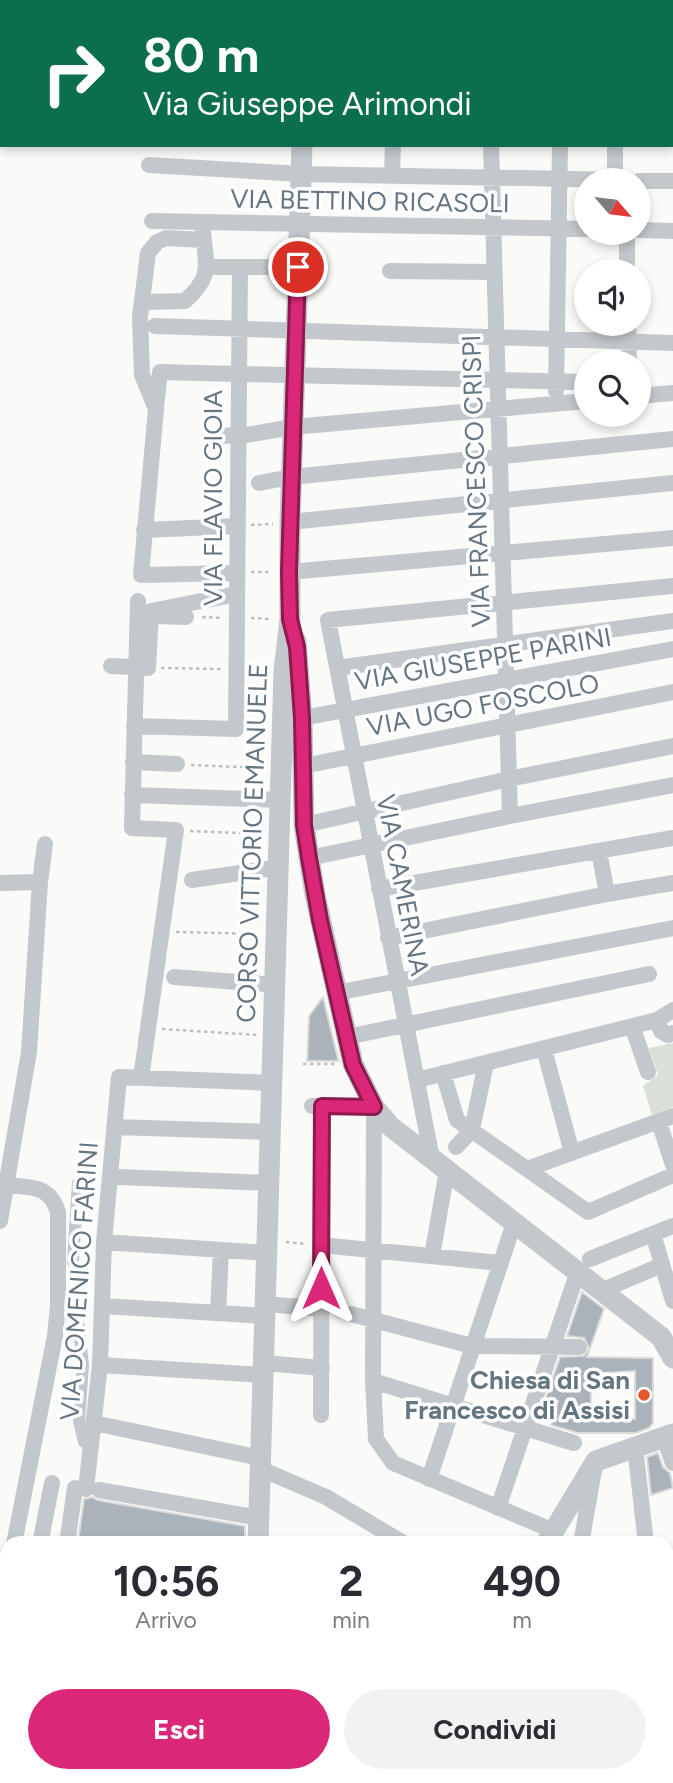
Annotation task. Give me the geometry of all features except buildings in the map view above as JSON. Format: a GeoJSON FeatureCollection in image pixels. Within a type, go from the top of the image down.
{"type":"FeatureCollection","features":[{"type":"Feature","properties":{"kind":"street","name":"CORSO VITTORIO EMANUELE"},"geometry":{"type":"LineString","coordinates":[[258,1536],[281,800],[293,767],[284,731],[284,672],[290,619],[291,477],[302,147]]}},
{"type":"Feature","properties":{"kind":"street"},"geometry":{"type":"LineString","coordinates":[[392,176],[393,147]]}},
{"type":"Feature","properties":{"kind":"street","name":"VIA FRANCESCO CRISPI"},"geometry":{"type":"LineString","coordinates":[[491,147],[510,816]]}},
{"type":"Feature","properties":{"kind":"street"},"geometry":{"type":"LineString","coordinates":[[555,404],[560,147]]}},
{"type":"Feature","properties":{"kind":"street"},"geometry":{"type":"LineString","coordinates":[[615,147],[615,168]]}},
{"type":"Feature","properties":{"kind":"street"},"geometry":{"type":"LineString","coordinates":[[149,165],[301,174],[574,179]]}},
{"type":"Feature","properties":{"kind":"street"},"geometry":{"type":"LineString","coordinates":[[651,181],[673,181]]}},
{"type":"Feature","properties":{"kind":"street","name":"VIA BETTINO RICASOLI"},"geometry":{"type":"LineString","coordinates":[[152,221],[574,229]]}},
{"type":"Feature","properties":{"kind":"street"},"geometry":{"type":"LineString","coordinates":[[144,302],[185,301],[199,289],[206,267],[203,223]]}},
{"type":"Feature","properties":{"kind":"street"},"geometry":{"type":"LineString","coordinates":[[651,230],[673,231]]}},
{"type":"Feature","properties":{"kind":"street"},"geometry":{"type":"LineString","coordinates":[[156,409],[142,375],[140,317],[144,302],[148,253],[157,242],[176,237],[204,240]]}},
{"type":"Feature","properties":{"kind":"street"},"geometry":{"type":"LineString","coordinates":[[206,267],[298,267]]}},
{"type":"Feature","properties":{"kind":"street","name":"VIA FLAVIO GIOIA"},"geometry":{"type":"LineString","coordinates":[[236,729],[237,573],[242,435],[240,267]]}},
{"type":"Feature","properties":{"kind":"street"},"geometry":{"type":"LineString","coordinates":[[390,271],[494,272]]}},
{"type":"Feature","properties":{"kind":"street"},"geometry":{"type":"LineString","coordinates":[[185,301],[186,326]]}},
{"type":"Feature","properties":{"kind":"street"},"geometry":{"type":"LineString","coordinates":[[155,326],[673,343]]}},
{"type":"Feature","properties":{"kind":"street"},"geometry":{"type":"LineString","coordinates":[[629,336],[629,350]]}},
{"type":"Feature","properties":{"kind":"street"},"geometry":{"type":"LineString","coordinates":[[237,573],[141,575],[160,372],[295,373],[574,382]]}},
{"type":"Feature","properties":{"kind":"street"},"geometry":{"type":"LineString","coordinates":[[651,395],[673,393]]}},
{"type":"Feature","properties":{"kind":"street"},"geometry":{"type":"LineString","coordinates":[[219,436],[574,402]]}},
{"type":"Feature","properties":{"kind":"street"},"geometry":{"type":"LineString","coordinates":[[259,483],[291,477],[673,439]]}},
{"type":"Feature","properties":{"kind":"street"},"geometry":{"type":"LineString","coordinates":[[290,522],[673,483]]}},
{"type":"Feature","properties":{"kind":"street"},"geometry":{"type":"LineString","coordinates":[[144,530],[238,526]]}},
{"type":"Feature","properties":{"kind":"street"},"geometry":{"type":"LineString","coordinates":[[289,572],[673,538]]}},
{"type":"Feature","properties":{"kind":"street"},"geometry":{"type":"LineString","coordinates":[[504,603],[673,586]]}},
{"type":"Feature","properties":{"kind":"street"},"geometry":{"type":"LineString","coordinates":[[237,594],[151,611],[134,726],[132,828],[176,830],[141,1078],[273,1083]]}},
{"type":"Feature","properties":{"kind":"street"},"geometry":{"type":"LineString","coordinates":[[138,601],[142,667]]}},
{"type":"Feature","properties":{"kind":"street","name":"VIA CAMERINA"},"geometry":{"type":"LineString","coordinates":[[440,1165],[417,1080],[396,980],[328,620],[504,603]]}},
{"type":"Feature","properties":{"kind":"street"},"geometry":{"type":"LineString","coordinates":[[151,616],[186,617]]}},
{"type":"Feature","properties":{"kind":"street"},"geometry":{"type":"LineString","coordinates":[[290,619],[297,647],[302,718],[293,767],[336,993],[353,1065],[374,1107],[390,1126],[514,1223],[584,1265],[603,1290],[667,1334],[673,1358]]}},
{"type":"Feature","properties":{"kind":"street"},"geometry":{"type":"LineString","coordinates":[[337,668],[673,621]]}},
{"type":"Feature","properties":{"kind":"street","name":"VIA GIUSEPPE PARINI"},"geometry":{"type":"LineString","coordinates":[[302,718],[673,649]]}},
{"type":"Feature","properties":{"kind":"street"},"geometry":{"type":"LineString","coordinates":[[111,666],[142,667]]}},
{"type":"Feature","properties":{"kind":"street","name":"VIA UGO FOSCOLO"},"geometry":{"type":"LineString","coordinates":[[293,767],[673,692]]}},
{"type":"Feature","properties":{"kind":"street"},"geometry":{"type":"LineString","coordinates":[[134,726],[236,729]]}},
{"type":"Feature","properties":{"kind":"street"},"geometry":{"type":"LineString","coordinates":[[304,825],[673,746]]}},
{"type":"Feature","properties":{"kind":"street"},"geometry":{"type":"LineString","coordinates":[[133,762],[177,764]]}},
{"type":"Feature","properties":{"kind":"street"},"geometry":{"type":"LineString","coordinates":[[309,858],[673,785]]}},
{"type":"Feature","properties":{"kind":"street"},"geometry":{"type":"LineString","coordinates":[[132,794],[281,800]]}},
{"type":"Feature","properties":{"kind":"street"},"geometry":{"type":"LineString","coordinates":[[379,889],[673,838]]}},
{"type":"Feature","properties":{"kind":"street"},"geometry":{"type":"LineString","coordinates":[[0,1221],[29,1052],[45,844]]}},
{"type":"Feature","properties":{"kind":"street"},"geometry":{"type":"LineString","coordinates":[[599,851],[607,894]]}},
{"type":"Feature","properties":{"kind":"street"},"geometry":{"type":"LineString","coordinates":[[192,880],[279,867]]}},
{"type":"Feature","properties":{"kind":"street"},"geometry":{"type":"LineString","coordinates":[[0,883],[40,882]]}},
{"type":"Feature","properties":{"kind":"street"},"geometry":{"type":"LineString","coordinates":[[388,938],[673,883]]}},
{"type":"Feature","properties":{"kind":"street"},"geometry":{"type":"LineString","coordinates":[[336,993],[673,928]]}},
{"type":"Feature","properties":{"kind":"street"},"geometry":{"type":"LineString","coordinates":[[347,1037],[649,974]]}},
{"type":"Feature","properties":{"kind":"street"},"geometry":{"type":"LineString","coordinates":[[174,976],[276,985]]}},
{"type":"Feature","properties":{"kind":"street"},"geometry":{"type":"LineString","coordinates":[[417,1080],[657,1020],[673,1010]]}},
{"type":"Feature","properties":{"kind":"street"},"geometry":{"type":"LineString","coordinates":[[657,1020],[661,1031],[668,1035],[673,1033]]}},
{"type":"Feature","properties":{"kind":"street"},"geometry":{"type":"LineString","coordinates":[[632,1026],[648,1072]]}},
{"type":"Feature","properties":{"kind":"street"},"geometry":{"type":"LineString","coordinates":[[544,1049],[572,1153]]}},
{"type":"Feature","properties":{"kind":"street"},"geometry":{"type":"LineString","coordinates":[[456,1147],[472,1130],[486,1063]]}},
{"type":"Feature","properties":{"kind":"street"},"geometry":{"type":"LineString","coordinates":[[443,1073],[457,1120],[588,1212],[673,1175]]}},
{"type":"Feature","properties":{"kind":"street","name":"VIA DOMENICO FARINI"},"geometry":{"type":"LineString","coordinates":[[70,1536],[87,1489],[100,1365],[104,1242],[119,1077],[141,1078]]}},
{"type":"Feature","properties":{"kind":"street"},"geometry":{"type":"LineString","coordinates":[[321,1415],[321,1245],[317,1106],[374,1107]]}},
{"type":"Feature","properties":{"kind":"street"},"geometry":{"type":"LineString","coordinates":[[374,1107],[373,1381],[376,1439],[393,1464],[498,1508],[548,1536]]}},
{"type":"Feature","properties":{"kind":"street"},"geometry":{"type":"LineString","coordinates":[[527,1169],[666,1119],[673,1166]]}},
{"type":"Feature","properties":{"kind":"street"},"geometry":{"type":"LineString","coordinates":[[114,1127],[271,1132]]}},
{"type":"Feature","properties":{"kind":"street"},"geometry":{"type":"LineString","coordinates":[[432,1256],[440,1165]]}},
{"type":"Feature","properties":{"kind":"street"},"geometry":{"type":"LineString","coordinates":[[119,1177],[270,1183]]}},
{"type":"Feature","properties":{"kind":"street"},"geometry":{"type":"LineString","coordinates":[[73,1262],[78,1183]]}},
{"type":"Feature","properties":{"kind":"street"},"geometry":{"type":"LineString","coordinates":[[6,1185],[47,1192],[54,1200],[58,1212],[58,1305],[55,1336],[16,1536]]}},
{"type":"Feature","properties":{"kind":"street"},"geometry":{"type":"LineString","coordinates":[[429,1479],[514,1223]]}},
{"type":"Feature","properties":{"kind":"street"},"geometry":{"type":"LineString","coordinates":[[498,1508],[551,1347],[584,1265],[673,1226]]}},
{"type":"Feature","properties":{"kind":"street"},"geometry":{"type":"LineString","coordinates":[[653,1234],[673,1301]]}},
{"type":"Feature","properties":{"kind":"street"},"geometry":{"type":"LineString","coordinates":[[104,1242],[221,1250],[268,1247]]}},
{"type":"Feature","properties":{"kind":"street"},"geometry":{"type":"LineString","coordinates":[[321,1245],[500,1263]]}},
{"type":"Feature","properties":{"kind":"street"},"geometry":{"type":"LineString","coordinates":[[218,1314],[221,1250]]}},
{"type":"Feature","properties":{"kind":"street"},"geometry":{"type":"LineString","coordinates":[[603,1290],[662,1265]]}},
{"type":"Feature","properties":{"kind":"street"},"geometry":{"type":"LineString","coordinates":[[76,1304],[83,1365],[79,1420],[85,1441]]}},
{"type":"Feature","properties":{"kind":"street"},"geometry":{"type":"LineString","coordinates":[[103,1306],[218,1314],[321,1309]]}},
{"type":"Feature","properties":{"kind":"street"},"geometry":{"type":"LineString","coordinates":[[351,1314],[472,1346],[579,1347]]}},
{"type":"Feature","properties":{"kind":"street"},"geometry":{"type":"LineString","coordinates":[[100,1365],[321,1368]]}},
{"type":"Feature","properties":{"kind":"street"},"geometry":{"type":"LineString","coordinates":[[373,1381],[574,1443]]}},
{"type":"Feature","properties":{"kind":"street"},"geometry":{"type":"LineString","coordinates":[[94,1423],[261,1464],[327,1497],[389,1536]]}},
{"type":"Feature","properties":{"kind":"street"},"geometry":{"type":"LineString","coordinates":[[551,1536],[596,1461],[669,1436],[673,1463]]}},
{"type":"Feature","properties":{"kind":"street"},"geometry":{"type":"LineString","coordinates":[[635,1447],[645,1536]]}},
{"type":"Feature","properties":{"kind":"street"},"geometry":{"type":"LineString","coordinates":[[582,1536],[596,1461]]}},
{"type":"Feature","properties":{"kind":"street"},"geometry":{"type":"LineString","coordinates":[[42,1536],[52,1483]]}},
{"type":"Feature","properties":{"kind":"street"},"geometry":{"type":"LineString","coordinates":[[87,1489],[259,1518]]}},
{"type":"Feature","properties":{"kind":"path"},"geometry":{"type":"LineString","coordinates":[[238,526],[290,522]]}},
{"type":"Feature","properties":{"kind":"path"},"geometry":{"type":"LineString","coordinates":[[237,573],[289,572]]}},
{"type":"Feature","properties":{"kind":"path"},"geometry":{"type":"LineString","coordinates":[[186,617],[290,619]]}},
{"type":"Feature","properties":{"kind":"path"},"geometry":{"type":"LineString","coordinates":[[142,667],[284,672]]}},
{"type":"Feature","properties":{"kind":"path"},"geometry":{"type":"LineString","coordinates":[[236,729],[284,731]]}},
{"type":"Feature","properties":{"kind":"path"},"geometry":{"type":"LineString","coordinates":[[177,764],[293,767]]}},
{"type":"Feature","properties":{"kind":"path"},"geometry":{"type":"LineString","coordinates":[[176,830],[281,834]]}},
{"type":"Feature","properties":{"kind":"path"},"geometry":{"type":"LineString","coordinates":[[161,932],[277,934]]}},
{"type":"Feature","properties":{"kind":"path"},"geometry":{"type":"LineString","coordinates":[[149,1028],[274,1036]]}},
{"type":"Feature","properties":{"kind":"path"},"geometry":{"type":"LineString","coordinates":[[303,1064],[353,1065]]}},
{"type":"Feature","properties":{"kind":"path"},"geometry":{"type":"LineString","coordinates":[[78,1183],[97,1145],[114,1127]]}},
{"type":"Feature","properties":{"kind":"path"},"geometry":{"type":"LineString","coordinates":[[268,1247],[321,1245]]}},
{"type":"Feature","properties":{"kind":"path"},"geometry":{"type":"LineString","coordinates":[[73,1262],[76,1304]]}},
{"type":"Feature","properties":{"kind":"shaded area"},"geometry":{"type":"Polygon","coordinates":[[[673,1043],[673,1107],[652,1115],[643,1086],[658,1075],[649,1048],[673,1043]]]}},
{"type":"Feature","properties":{"kind":"place","name":"Chiesa di San Francesco di Assisi"},"geometry":{"type":"Point","coordinates":[644,1395]}},
{"type":"Feature","properties":{"kind":"route"},"geometry":{"type":"LineString","coordinates":[[298,267],[289,572],[290,619],[297,647],[302,718],[304,825],[315,895],[353,1065],[374,1107],[322,1106],[321,1288]]}}]}
